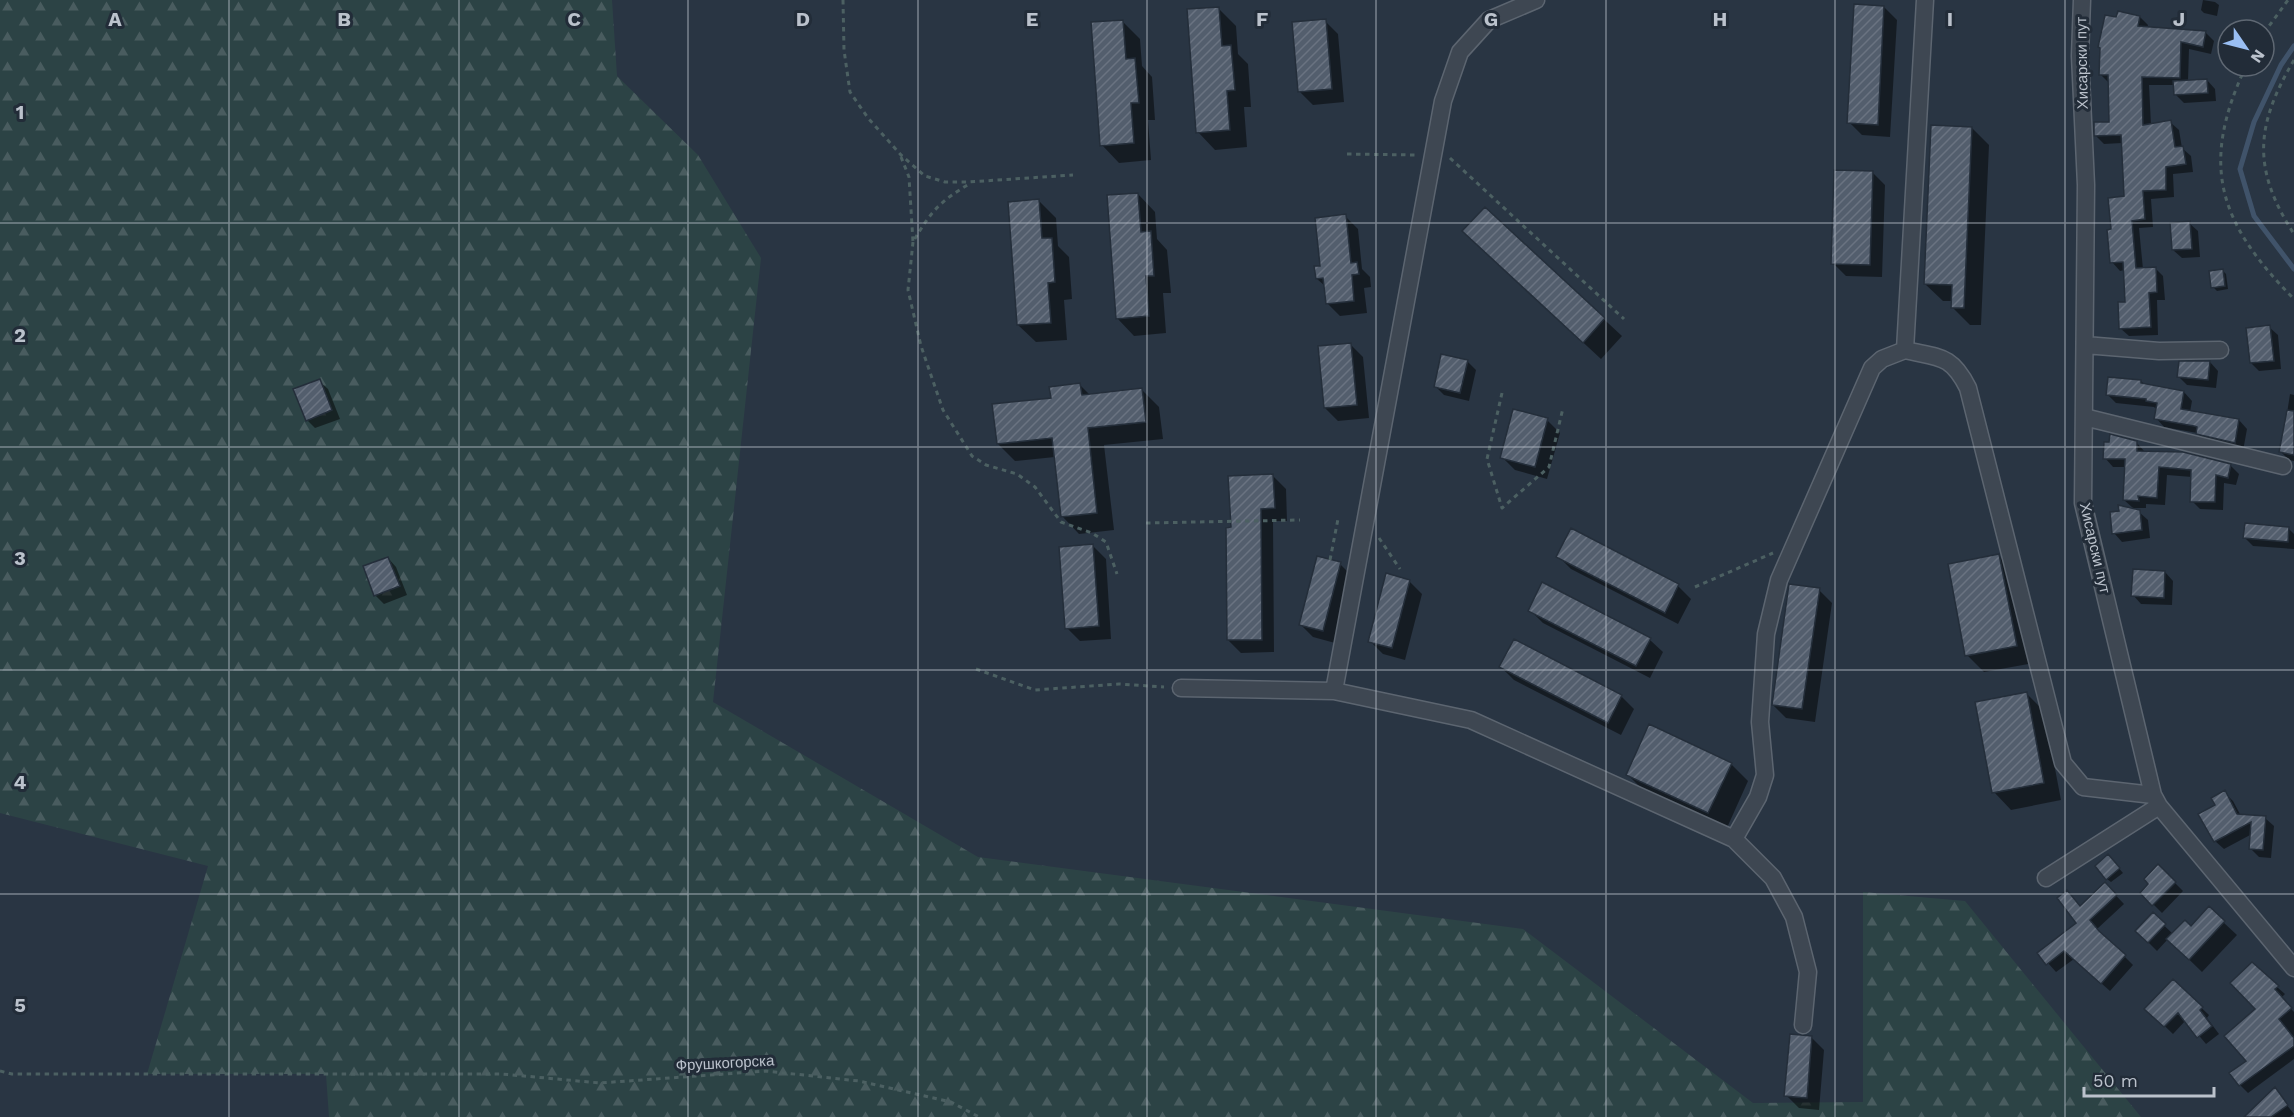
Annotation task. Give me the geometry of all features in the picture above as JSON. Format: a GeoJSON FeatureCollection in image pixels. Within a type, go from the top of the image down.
{"type":"FeatureCollection","features":[{"type":"Feature","properties":{"kind":"street"},"geometry":{"type":"LineString","coordinates":[[1334,691],[1443,101],[1460,52],[1490,20],[1536,0]]}},
{"type":"Feature","properties":{"kind":"street"},"geometry":{"type":"LineString","coordinates":[[1905,350],[1925,0]]}},
{"type":"Feature","properties":{"kind":"street","name":"Хисарски пут"},"geometry":{"type":"LineString","coordinates":[[2082,0],[2080,56],[2086,185],[2083,504],[2156,800],[2294,968]]}},
{"type":"Feature","properties":{"kind":"street"},"geometry":{"type":"LineString","coordinates":[[2085,345],[2159,351],[2220,350]]}},
{"type":"Feature","properties":{"kind":"street"},"geometry":{"type":"LineString","coordinates":[[1734,839],[1758,797],[1765,775],[1760,722],[1766,634],[1779,580],[1872,368],[1882,359],[1905,350],[1945,359],[1959,370],[1968,388],[2063,763],[2083,787],[2156,800]]}},
{"type":"Feature","properties":{"kind":"street"},"geometry":{"type":"LineString","coordinates":[[2084,417],[2283,466]]}},
{"type":"Feature","properties":{"kind":"street"},"geometry":{"type":"LineString","coordinates":[[1181,688],[1334,691],[1472,720],[1734,839],[1773,878],[1794,917],[1808,972],[1803,1025]]}},
{"type":"Feature","properties":{"kind":"street"},"geometry":{"type":"LineString","coordinates":[[2046,878],[2156,800]]}},
{"type":"Feature","properties":{"kind":"path"},"geometry":{"type":"LineString","coordinates":[[843,0],[844,50],[850,92],[868,118],[901,155],[925,176],[945,182],[974,182],[1073,175]]}},
{"type":"Feature","properties":{"kind":"path"},"geometry":{"type":"LineString","coordinates":[[2275,18],[2288,0]]}},
{"type":"Feature","properties":{"kind":"path"},"geometry":{"type":"LineString","coordinates":[[2294,60],[2283,78],[2269,113],[2265,128],[2263,159],[2272,196],[2294,234]]}},
{"type":"Feature","properties":{"kind":"path"},"geometry":{"type":"LineString","coordinates":[[2241,78],[2234,95],[2224,135],[2221,165],[2222,188],[2230,214],[2248,245],[2268,272],[2294,299]]}},
{"type":"Feature","properties":{"kind":"path"},"geometry":{"type":"LineString","coordinates":[[1347,154],[1449,156],[1624,319]]}},
{"type":"Feature","properties":{"kind":"path"},"geometry":{"type":"LineString","coordinates":[[901,155],[909,177],[913,242],[908,290],[921,346],[943,410],[972,456],[986,465],[1017,474],[1035,487],[1061,522],[1092,533],[1106,542],[1117,574]]}},
{"type":"Feature","properties":{"kind":"path"},"geometry":{"type":"LineString","coordinates":[[913,242],[929,213],[950,195],[974,182]]}},
{"type":"Feature","properties":{"kind":"path"},"geometry":{"type":"LineString","coordinates":[[1502,393],[1487,459],[1502,508],[1549,467],[1563,408]]}},
{"type":"Feature","properties":{"kind":"path"},"geometry":{"type":"LineString","coordinates":[[1366,517],[1400,569]]}},
{"type":"Feature","properties":{"kind":"path"},"geometry":{"type":"LineString","coordinates":[[1330,560],[1338,519]]}},
{"type":"Feature","properties":{"kind":"path"},"geometry":{"type":"LineString","coordinates":[[1146,523],[1300,520]]}},
{"type":"Feature","properties":{"kind":"path"},"geometry":{"type":"LineString","coordinates":[[1695,587],[1794,544]]}},
{"type":"Feature","properties":{"kind":"path"},"geometry":{"type":"LineString","coordinates":[[976,669],[1035,690],[1119,684],[1181,688]]}},
{"type":"Feature","properties":{"kind":"path","name":"Фрушкогорска"},"geometry":{"type":"LineString","coordinates":[[0,1071],[12,1074],[502,1074],[600,1083],[766,1071],[859,1081],[951,1102],[979,1117]]}},
{"type":"Feature","properties":{"kind":"green space"},"geometry":{"type":"Polygon","coordinates":[[[0,0],[612,0],[617,76],[698,155],[761,258],[713,702],[978,857],[1523,929],[1753,1103],[1863,1102],[1863,892],[1965,901],[2141,1117],[329,1117],[326,1074],[147,1074],[208,866],[0,813],[0,0]]]}},
{"type":"Feature","properties":{"kind":"building"},"geometry":{"type":"Polygon","coordinates":[[[1854,4],[1884,6],[1878,125],[1847,123],[1854,4]]]}},
{"type":"Feature","properties":{"kind":"building"},"geometry":{"type":"Polygon","coordinates":[[[1219,7],[1222,46],[1231,45],[1235,90],[1227,91],[1230,130],[1196,133],[1187,9],[1219,7]]]}},
{"type":"Feature","properties":{"kind":"building"},"geometry":{"type":"Polygon","coordinates":[[[2118,11],[2140,16],[2138,26],[2206,31],[2203,47],[2181,42],[2180,78],[2142,77],[2143,125],[2171,120],[2175,147],[2183,146],[2186,164],[2166,167],[2166,190],[2143,191],[2145,219],[2132,221],[2136,268],[2156,267],[2157,292],[2149,293],[2151,327],[2119,329],[2118,302],[2125,302],[2123,262],[2110,263],[2107,230],[2111,229],[2108,198],[2124,196],[2121,135],[2094,136],[2094,122],[2109,122],[2108,75],[2099,75],[2100,48],[2098,47],[2105,15],[2116,17],[2118,11]]]}},
{"type":"Feature","properties":{"kind":"building"},"geometry":{"type":"Polygon","coordinates":[[[1326,19],[1332,89],[1298,92],[1292,22],[1326,19]]]}},
{"type":"Feature","properties":{"kind":"building"},"geometry":{"type":"Polygon","coordinates":[[[1123,20],[1126,59],[1135,58],[1139,103],[1131,103],[1134,143],[1100,146],[1091,22],[1123,20]]]}},
{"type":"Feature","properties":{"kind":"building"},"geometry":{"type":"Polygon","coordinates":[[[2207,79],[2208,93],[2174,95],[2173,81],[2207,79]]]}},
{"type":"Feature","properties":{"kind":"building"},"geometry":{"type":"Polygon","coordinates":[[[1931,125],[1972,127],[1964,308],[1951,308],[1952,285],[1924,284],[1931,125]]]}},
{"type":"Feature","properties":{"kind":"building"},"geometry":{"type":"Polygon","coordinates":[[[1834,170],[1873,171],[1870,265],[1831,264],[1834,170]]]}},
{"type":"Feature","properties":{"kind":"building"},"geometry":{"type":"Polygon","coordinates":[[[1138,193],[1141,232],[1151,231],[1154,276],[1146,276],[1149,316],[1116,319],[1107,195],[1138,193]]]}},
{"type":"Feature","properties":{"kind":"building"},"geometry":{"type":"Polygon","coordinates":[[[1039,199],[1042,238],[1052,238],[1055,282],[1048,283],[1051,323],[1017,325],[1008,202],[1039,199]]]}},
{"type":"Feature","properties":{"kind":"building"},"geometry":{"type":"Polygon","coordinates":[[[1485,207],[1605,318],[1583,343],[1462,231],[1485,207]]]}},
{"type":"Feature","properties":{"kind":"building"},"geometry":{"type":"Polygon","coordinates":[[[1346,214],[1351,263],[1357,262],[1359,274],[1352,275],[1354,301],[1326,304],[1323,278],[1316,279],[1314,266],[1320,266],[1315,218],[1346,214]]]}},
{"type":"Feature","properties":{"kind":"building"},"geometry":{"type":"Polygon","coordinates":[[[2190,221],[2192,249],[2172,250],[2170,223],[2190,221]]]}},
{"type":"Feature","properties":{"kind":"building"},"geometry":{"type":"Polygon","coordinates":[[[2223,269],[2225,286],[2211,288],[2209,271],[2223,269]]]}},
{"type":"Feature","properties":{"kind":"building"},"geometry":{"type":"Polygon","coordinates":[[[2270,325],[2274,361],[2250,363],[2246,328],[2270,325]]]}},
{"type":"Feature","properties":{"kind":"building"},"geometry":{"type":"Polygon","coordinates":[[[1351,343],[1357,405],[1324,408],[1318,346],[1351,343]]]}},
{"type":"Feature","properties":{"kind":"building"},"geometry":{"type":"Polygon","coordinates":[[[1441,354],[1468,360],[1460,393],[1434,387],[1441,354]]]}},
{"type":"Feature","properties":{"kind":"building"},"geometry":{"type":"Polygon","coordinates":[[[2179,361],[2210,361],[2208,380],[2177,377],[2179,361]]]}},
{"type":"Feature","properties":{"kind":"building"},"geometry":{"type":"Polygon","coordinates":[[[2108,377],[2141,380],[2141,383],[2184,391],[2181,409],[2239,419],[2235,443],[2196,434],[2197,427],[2194,426],[2154,419],[2157,403],[2146,401],[2146,399],[2106,395],[2108,377]]]}},
{"type":"Feature","properties":{"kind":"building"},"geometry":{"type":"Polygon","coordinates":[[[320,379],[332,410],[306,421],[293,389],[320,379]]]}},
{"type":"Feature","properties":{"kind":"building"},"geometry":{"type":"Polygon","coordinates":[[[1080,383],[1082,395],[1142,388],[1146,422],[1088,428],[1097,513],[1061,517],[1052,438],[997,444],[992,404],[1051,398],[1049,387],[1080,383]]]}},
{"type":"Feature","properties":{"kind":"building"},"geometry":{"type":"Polygon","coordinates":[[[1513,409],[1548,418],[1535,467],[1500,458],[1513,409]]]}},
{"type":"Feature","properties":{"kind":"building"},"geometry":{"type":"Polygon","coordinates":[[[2287,410],[2294,411],[2294,455],[2279,452],[2287,410]]]}},
{"type":"Feature","properties":{"kind":"building"},"geometry":{"type":"Polygon","coordinates":[[[2110,434],[2137,441],[2137,451],[2183,452],[2231,464],[2228,478],[2216,475],[2215,502],[2190,502],[2191,470],[2159,467],[2157,498],[2138,496],[2139,501],[2123,500],[2125,459],[2103,459],[2104,442],[2109,442],[2110,434]]]}},
{"type":"Feature","properties":{"kind":"building"},"geometry":{"type":"Polygon","coordinates":[[[1273,474],[1275,508],[1261,509],[1262,640],[1227,640],[1226,528],[1231,527],[1228,476],[1273,474]]]}},
{"type":"Feature","properties":{"kind":"building"},"geometry":{"type":"Polygon","coordinates":[[[2118,505],[2140,510],[2142,530],[2112,534],[2110,512],[2119,511],[2118,505]]]}},
{"type":"Feature","properties":{"kind":"building"},"geometry":{"type":"Polygon","coordinates":[[[2245,523],[2289,527],[2288,542],[2243,538],[2245,523]]]}},
{"type":"Feature","properties":{"kind":"building"},"geometry":{"type":"Polygon","coordinates":[[[1571,528],[1679,584],[1665,613],[1556,557],[1571,528]]]}},
{"type":"Feature","properties":{"kind":"building"},"geometry":{"type":"Polygon","coordinates":[[[1093,544],[1099,626],[1065,629],[1059,547],[1093,544]]]}},
{"type":"Feature","properties":{"kind":"building"},"geometry":{"type":"Polygon","coordinates":[[[1999,554],[2017,646],[1965,656],[1948,564],[1999,554]]]}},
{"type":"Feature","properties":{"kind":"building"},"geometry":{"type":"Polygon","coordinates":[[[1317,556],[1341,562],[1323,631],[1299,625],[1317,556]]]}},
{"type":"Feature","properties":{"kind":"building"},"geometry":{"type":"Polygon","coordinates":[[[388,557],[400,586],[374,596],[363,566],[388,557]]]}},
{"type":"Feature","properties":{"kind":"building"},"geometry":{"type":"Polygon","coordinates":[[[2133,569],[2165,571],[2164,598],[2131,596],[2133,569]]]}},
{"type":"Feature","properties":{"kind":"building"},"geometry":{"type":"Polygon","coordinates":[[[1386,573],[1410,580],[1392,648],[1368,642],[1386,573]]]}},
{"type":"Feature","properties":{"kind":"building"},"geometry":{"type":"Polygon","coordinates":[[[1542,582],[1651,638],[1636,666],[1528,611],[1542,582]]]}},
{"type":"Feature","properties":{"kind":"building"},"geometry":{"type":"Polygon","coordinates":[[[1789,584],[1820,588],[1802,709],[1772,705],[1789,584]]]}},
{"type":"Feature","properties":{"kind":"building"},"geometry":{"type":"Polygon","coordinates":[[[1514,639],[1622,695],[1608,723],[1499,667],[1514,639]]]}},
{"type":"Feature","properties":{"kind":"building"},"geometry":{"type":"Polygon","coordinates":[[[2027,692],[2044,783],[1992,793],[1975,702],[2027,692]]]}},
{"type":"Feature","properties":{"kind":"building"},"geometry":{"type":"Polygon","coordinates":[[[1649,724],[1732,763],[1708,813],[1626,775],[1649,724]]]}},
{"type":"Feature","properties":{"kind":"building"},"geometry":{"type":"Polygon","coordinates":[[[2225,790],[2237,814],[2266,816],[2263,850],[2249,849],[2251,822],[2214,842],[2198,814],[2215,805],[2211,798],[2225,790]]]}},
{"type":"Feature","properties":{"kind":"building"},"geometry":{"type":"Polygon","coordinates":[[[2108,854],[2120,868],[2106,880],[2095,866],[2108,854]]]}},
{"type":"Feature","properties":{"kind":"building"},"geometry":{"type":"Polygon","coordinates":[[[2158,864],[2176,882],[2152,906],[2140,893],[2148,884],[2144,879],[2158,864]]]}},
{"type":"Feature","properties":{"kind":"building"},"geometry":{"type":"Polygon","coordinates":[[[2105,882],[2117,895],[2090,920],[2126,955],[2101,984],[2064,951],[2046,965],[2037,953],[2076,923],[2057,898],[2067,890],[2080,906],[2105,882]]]}},
{"type":"Feature","properties":{"kind":"building"},"geometry":{"type":"Polygon","coordinates":[[[2209,906],[2225,921],[2189,960],[2166,939],[2185,920],[2191,926],[2209,906]]]}},
{"type":"Feature","properties":{"kind":"building"},"geometry":{"type":"Polygon","coordinates":[[[2153,912],[2166,924],[2148,943],[2135,931],[2153,912]]]}},
{"type":"Feature","properties":{"kind":"building"},"geometry":{"type":"Polygon","coordinates":[[[2252,962],[2279,986],[2275,989],[2292,1008],[2279,1019],[2294,1038],[2294,1046],[2239,1086],[2229,1073],[2246,1061],[2224,1036],[2255,1009],[2230,983],[2252,962]]]}},
{"type":"Feature","properties":{"kind":"building"},"geometry":{"type":"Polygon","coordinates":[[[2173,979],[2203,1007],[2200,1010],[2212,1026],[2197,1038],[2178,1013],[2164,1027],[2144,1009],[2173,979]]]}},
{"type":"Feature","properties":{"kind":"building"},"geometry":{"type":"Polygon","coordinates":[[[1790,1034],[1812,1036],[1807,1098],[1784,1096],[1790,1034]]]}},
{"type":"Feature","properties":{"kind":"building"},"geometry":{"type":"Polygon","coordinates":[[[2275,1087],[2288,1105],[2271,1117],[2244,1117],[2275,1087]]]}},
{"type":"Feature","properties":{"kind":"waterway"},"geometry":{"type":"LineString","coordinates":[[2294,46],[2281,65],[2254,122],[2240,169],[2254,216],[2294,269]]}}]}
